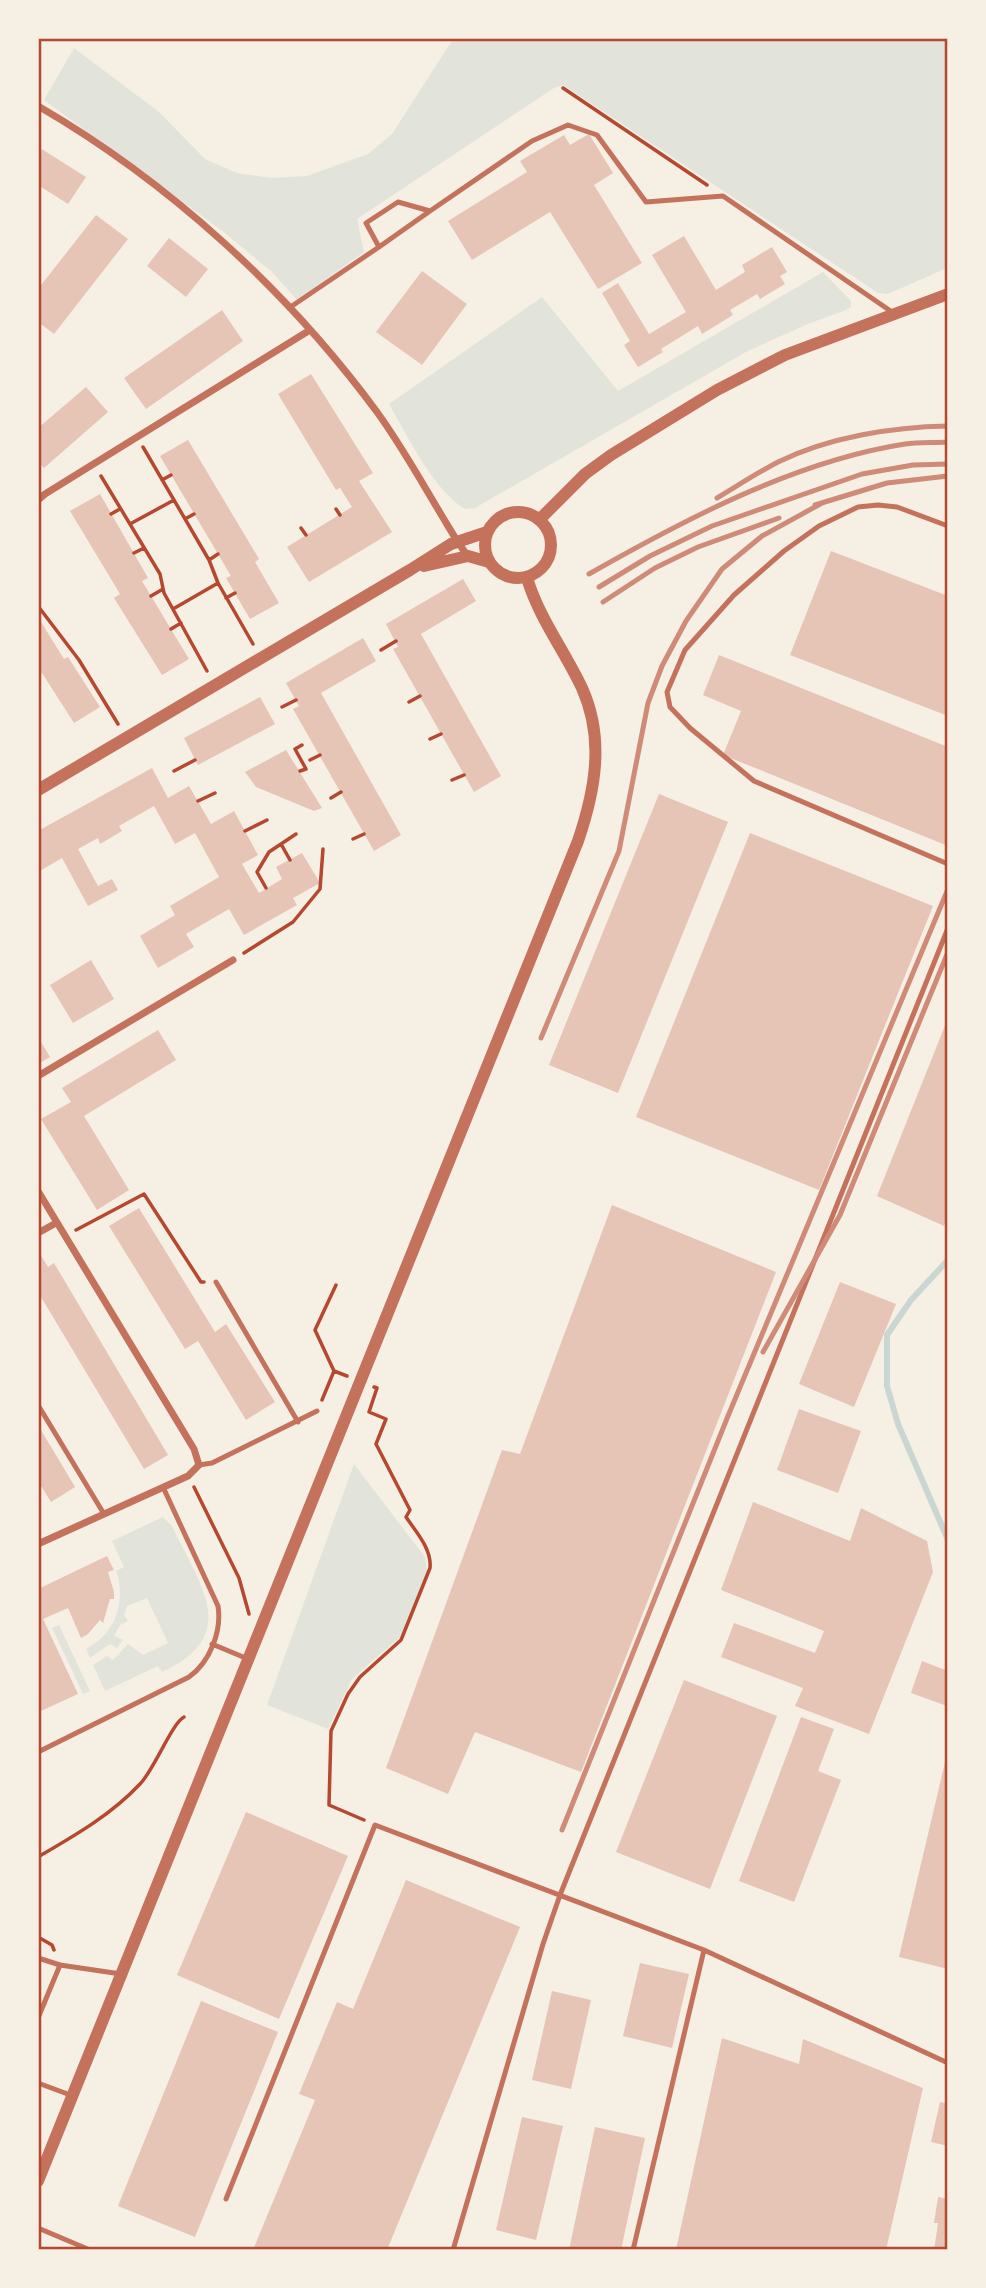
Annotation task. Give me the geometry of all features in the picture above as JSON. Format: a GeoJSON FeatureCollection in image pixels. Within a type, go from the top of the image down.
{"type":"FeatureCollection","features":[{"type":"Feature","properties":{"kind":"street"},"geometry":{"type":"LineString","coordinates":[[38,106],[123,161],[183,209],[253,272],[310,330],[377,412],[468,556]]}},
{"type":"Feature","properties":{"kind":"street"},"geometry":{"type":"LineString","coordinates":[[540,519],[593,467],[717,390],[785,355],[947,294]]}},
{"type":"Feature","properties":{"kind":"street"},"geometry":{"type":"LineString","coordinates":[[41,494],[310,330]]}},
{"type":"Feature","properties":{"kind":"street"},"geometry":{"type":"LineString","coordinates":[[523,512],[540,519],[549,531],[551,548],[546,563],[527,578],[520,579],[499,573],[489,562],[485,552],[487,532],[492,524],[506,514],[523,512]]}},
{"type":"Feature","properties":{"kind":"street"},"geometry":{"type":"LineString","coordinates":[[38,790],[443,549],[487,532]]}},
{"type":"Feature","properties":{"kind":"street"},"geometry":{"type":"LineString","coordinates":[[410,570],[468,556],[489,562]]}},
{"type":"Feature","properties":{"kind":"street"},"geometry":{"type":"LineString","coordinates":[[38,2181],[589,809],[596,756],[593,725],[583,690],[541,615],[527,578]]}},
{"type":"Feature","properties":{"kind":"street"},"geometry":{"type":"LineString","coordinates":[[38,1076],[233,960]]}},
{"type":"Feature","properties":{"kind":"street"},"geometry":{"type":"LineString","coordinates":[[38,1191],[194,1449],[200,1465],[188,1476],[38,1544]]}},
{"type":"Feature","properties":{"kind":"street"},"geometry":{"type":"LineString","coordinates":[[38,1233],[56,1223]]}},
{"type":"Feature","properties":{"kind":"lane"},"geometry":{"type":"LineString","coordinates":[[288,308],[531,141],[568,125],[597,135],[646,202],[723,196],[895,314]]}},
{"type":"Feature","properties":{"kind":"lane"},"geometry":{"type":"LineString","coordinates":[[379,247],[366,223],[398,202],[430,211]]}},
{"type":"Feature","properties":{"kind":"lane"},"geometry":{"type":"LineString","coordinates":[[947,526],[897,507],[878,505],[858,507],[819,526],[784,551],[734,595],[685,650],[667,692],[670,706],[690,728],[754,781],[947,864]]}},
{"type":"Feature","properties":{"kind":"lane"},"geometry":{"type":"LineString","coordinates":[[453,2249],[539,1957],[560,1895],[947,928]]}},
{"type":"Feature","properties":{"kind":"lane"},"geometry":{"type":"LineString","coordinates":[[216,1282],[298,1422]]}},
{"type":"Feature","properties":{"kind":"lane"},"geometry":{"type":"LineString","coordinates":[[38,1405],[104,1514]]}},
{"type":"Feature","properties":{"kind":"lane"},"geometry":{"type":"LineString","coordinates":[[200,1465],[212,1463],[317,1411]]}},
{"type":"Feature","properties":{"kind":"lane"},"geometry":{"type":"LineString","coordinates":[[38,1752],[189,1677],[202,1665],[212,1644],[219,1626],[218,1606],[163,1487]]}},
{"type":"Feature","properties":{"kind":"lane"},"geometry":{"type":"LineString","coordinates":[[212,1644],[249,1659]]}},
{"type":"Feature","properties":{"kind":"lane"},"geometry":{"type":"LineString","coordinates":[[226,2199],[375,1825],[704,1950],[947,2063]]}},
{"type":"Feature","properties":{"kind":"lane"},"geometry":{"type":"LineString","coordinates":[[632,2249],[704,1950]]}},
{"type":"Feature","properties":{"kind":"lane"},"geometry":{"type":"LineString","coordinates":[[38,1958],[60,1965],[122,1974]]}},
{"type":"Feature","properties":{"kind":"lane"},"geometry":{"type":"LineString","coordinates":[[38,2018],[60,1965]]}},
{"type":"Feature","properties":{"kind":"lane"},"geometry":{"type":"LineString","coordinates":[[38,2083],[73,2096]]}},
{"type":"Feature","properties":{"kind":"lane"},"geometry":{"type":"LineString","coordinates":[[38,2228],[90,2249]]}},
{"type":"Feature","properties":{"kind":"path"},"geometry":{"type":"LineString","coordinates":[[563,88],[723,196]]}},
{"type":"Feature","properties":{"kind":"path"},"geometry":{"type":"LineString","coordinates":[[137,437],[209,560],[218,583],[261,658]]}},
{"type":"Feature","properties":{"kind":"path"},"geometry":{"type":"LineString","coordinates":[[94,463],[160,574],[163,589],[214,685]]}},
{"type":"Feature","properties":{"kind":"path"},"geometry":{"type":"LineString","coordinates":[[162,480],[171,475]]}},
{"type":"Feature","properties":{"kind":"path"},"geometry":{"type":"LineString","coordinates":[[130,524],[174,500]]}},
{"type":"Feature","properties":{"kind":"path"},"geometry":{"type":"LineString","coordinates":[[111,514],[120,509]]}},
{"type":"Feature","properties":{"kind":"path"},"geometry":{"type":"LineString","coordinates":[[337,509],[340,515]]}},
{"type":"Feature","properties":{"kind":"path"},"geometry":{"type":"LineString","coordinates":[[185,519],[194,514]]}},
{"type":"Feature","properties":{"kind":"path"},"geometry":{"type":"LineString","coordinates":[[301,528],[306,535]]}},
{"type":"Feature","properties":{"kind":"path"},"geometry":{"type":"LineString","coordinates":[[134,553],[144,548]]}},
{"type":"Feature","properties":{"kind":"path"},"geometry":{"type":"LineString","coordinates":[[209,560],[218,554]]}},
{"type":"Feature","properties":{"kind":"path"},"geometry":{"type":"LineString","coordinates":[[173,609],[218,583]]}},
{"type":"Feature","properties":{"kind":"path"},"geometry":{"type":"LineString","coordinates":[[151,596],[163,589]]}},
{"type":"Feature","properties":{"kind":"path"},"geometry":{"type":"LineString","coordinates":[[226,598],[235,593]]}},
{"type":"Feature","properties":{"kind":"path"},"geometry":{"type":"LineString","coordinates":[[38,606],[90,678],[127,738]]}},
{"type":"Feature","properties":{"kind":"path"},"geometry":{"type":"LineString","coordinates":[[171,629],[181,623]]}},
{"type":"Feature","properties":{"kind":"path"},"geometry":{"type":"LineString","coordinates":[[52,639],[60,634]]}},
{"type":"Feature","properties":{"kind":"path"},"geometry":{"type":"LineString","coordinates":[[381,650],[396,641]]}},
{"type":"Feature","properties":{"kind":"path"},"geometry":{"type":"LineString","coordinates":[[84,682],[90,678]]}},
{"type":"Feature","properties":{"kind":"path"},"geometry":{"type":"LineString","coordinates":[[409,702],[420,696]]}},
{"type":"Feature","properties":{"kind":"path"},"geometry":{"type":"LineString","coordinates":[[282,708],[296,700]]}},
{"type":"Feature","properties":{"kind":"path"},"geometry":{"type":"LineString","coordinates":[[429,739],[441,734]]}},
{"type":"Feature","properties":{"kind":"path"},"geometry":{"type":"LineString","coordinates":[[300,771],[306,769],[295,749],[302,745]]}},
{"type":"Feature","properties":{"kind":"path"},"geometry":{"type":"LineString","coordinates":[[310,760],[320,755]]}},
{"type":"Feature","properties":{"kind":"path"},"geometry":{"type":"LineString","coordinates":[[174,771],[195,760]]}},
{"type":"Feature","properties":{"kind":"path"},"geometry":{"type":"LineString","coordinates":[[452,780],[464,775]]}},
{"type":"Feature","properties":{"kind":"path"},"geometry":{"type":"LineString","coordinates":[[331,798],[341,792]]}},
{"type":"Feature","properties":{"kind":"path"},"geometry":{"type":"LineString","coordinates":[[198,802],[215,793]]}},
{"type":"Feature","properties":{"kind":"path"},"geometry":{"type":"LineString","coordinates":[[244,831],[267,820]]}},
{"type":"Feature","properties":{"kind":"path"},"geometry":{"type":"LineString","coordinates":[[266,888],[257,872],[269,852],[296,834]]}},
{"type":"Feature","properties":{"kind":"path"},"geometry":{"type":"LineString","coordinates":[[353,839],[364,834]]}},
{"type":"Feature","properties":{"kind":"path"},"geometry":{"type":"LineString","coordinates":[[281,844],[290,860]]}},
{"type":"Feature","properties":{"kind":"path"},"geometry":{"type":"LineString","coordinates":[[233,960],[293,922],[320,889],[323,849]]}},
{"type":"Feature","properties":{"kind":"path"},"geometry":{"type":"LineString","coordinates":[[64,1236],[144,1194],[201,1282],[216,1282]]}},
{"type":"Feature","properties":{"kind":"path"},"geometry":{"type":"LineString","coordinates":[[336,1285],[315,1330],[334,1371],[360,1381]]}},
{"type":"Feature","properties":{"kind":"path"},"geometry":{"type":"LineString","coordinates":[[317,1411],[334,1371]]}},
{"type":"Feature","properties":{"kind":"path"},"geometry":{"type":"LineString","coordinates":[[374,1414],[386,1419],[376,1444],[410,1510],[405,1517],[431,1560],[401,1640],[360,1677],[348,1694],[331,1731],[329,1805],[375,1825]]}},
{"type":"Feature","properties":{"kind":"path"},"geometry":{"type":"LineString","coordinates":[[188,1476],[239,1578],[251,1620]]}},
{"type":"Feature","properties":{"kind":"path"},"geometry":{"type":"LineString","coordinates":[[38,1857],[103,1818],[142,1783],[178,1720],[184,1717]]}},
{"type":"Feature","properties":{"kind":"shaded area"},"geometry":{"type":"Polygon","coordinates":[[[453,39],[947,39],[947,268],[888,294],[878,293],[563,85],[554,88],[357,219],[364,252],[297,300],[272,272],[221,230],[44,100],[74,48],[159,112],[205,159],[237,173],[272,178],[307,176],[368,154],[392,134],[453,39]]]}},
{"type":"Feature","properties":{"kind":"shaded area"},"geometry":{"type":"Polygon","coordinates":[[[823,272],[851,301],[851,307],[746,352],[475,508],[465,509],[454,501],[432,476],[389,404],[542,297],[618,391],[823,272]]]}},
{"type":"Feature","properties":{"kind":"shaded area"},"geometry":{"type":"Polygon","coordinates":[[[354,1464],[425,1557],[427,1571],[400,1637],[352,1679],[328,1729],[267,1705],[354,1464]]]}},
{"type":"Feature","properties":{"kind":"shaded area"},"geometry":{"type":"Polygon","coordinates":[[[163,1517],[172,1526],[202,1588],[208,1607],[208,1625],[202,1642],[187,1657],[162,1672],[158,1666],[105,1691],[93,1665],[107,1656],[113,1660],[128,1644],[143,1655],[168,1643],[147,1598],[127,1606],[124,1615],[128,1621],[120,1625],[114,1636],[123,1640],[117,1648],[110,1644],[90,1658],[86,1649],[96,1643],[111,1626],[119,1605],[116,1571],[124,1567],[112,1541],[163,1517]]]}},
{"type":"Feature","properties":{"kind":"shaded area"},"geometry":{"type":"Polygon","coordinates":[[[59,1625],[90,1691],[83,1694],[52,1628],[59,1625]]]}},
{"type":"Feature","properties":{"kind":"building"},"geometry":{"type":"Polygon","coordinates":[[[589,134],[613,173],[594,185],[642,263],[598,289],[550,212],[472,260],[448,221],[527,172],[520,161],[564,135],[570,145],[589,134]]]}},
{"type":"Feature","properties":{"kind":"building"},"geometry":{"type":"Polygon","coordinates":[[[40,148],[86,177],[68,204],[38,185],[40,148]]]}},
{"type":"Feature","properties":{"kind":"building"},"geometry":{"type":"Polygon","coordinates":[[[96,215],[128,239],[54,334],[38,322],[38,289],[96,215]]]}},
{"type":"Feature","properties":{"kind":"building"},"geometry":{"type":"Polygon","coordinates":[[[684,236],[716,290],[745,272],[742,265],[772,247],[787,272],[780,276],[785,284],[760,299],[757,294],[730,310],[733,315],[702,334],[698,326],[638,367],[624,345],[630,341],[602,293],[618,283],[649,334],[686,312],[652,255],[684,236]]]}},
{"type":"Feature","properties":{"kind":"building"},"geometry":{"type":"Polygon","coordinates":[[[169,238],[208,269],[186,297],[147,266],[169,238]]]}},
{"type":"Feature","properties":{"kind":"building"},"geometry":{"type":"Polygon","coordinates":[[[422,271],[467,304],[422,365],[376,332],[422,271]]]}},
{"type":"Feature","properties":{"kind":"building"},"geometry":{"type":"Polygon","coordinates":[[[222,310],[243,341],[146,409],[124,378],[222,310]]]}},
{"type":"Feature","properties":{"kind":"building"},"geometry":{"type":"Polygon","coordinates":[[[311,374],[373,473],[359,481],[392,532],[309,582],[287,547],[352,507],[340,488],[336,490],[278,394],[311,374]]]}},
{"type":"Feature","properties":{"kind":"building"},"geometry":{"type":"Polygon","coordinates":[[[86,387],[108,412],[44,468],[38,462],[38,428],[86,387]]]}},
{"type":"Feature","properties":{"kind":"building"},"geometry":{"type":"Polygon","coordinates":[[[188,440],[259,559],[255,562],[279,603],[250,619],[226,578],[231,576],[160,456],[188,440]]]}},
{"type":"Feature","properties":{"kind":"building"},"geometry":{"type":"Polygon","coordinates":[[[100,494],[148,578],[142,581],[189,659],[162,675],[114,598],[120,594],[70,511],[100,494]]]}},
{"type":"Feature","properties":{"kind":"building"},"geometry":{"type":"Polygon","coordinates":[[[831,551],[948,596],[948,716],[790,655],[831,551]]]}},
{"type":"Feature","properties":{"kind":"building"},"geometry":{"type":"Polygon","coordinates":[[[463,579],[476,601],[421,634],[501,776],[474,792],[393,649],[398,647],[386,624],[463,579]]]}},
{"type":"Feature","properties":{"kind":"building"},"geometry":{"type":"Polygon","coordinates":[[[38,617],[64,659],[68,657],[100,707],[74,723],[42,673],[38,675],[38,617]]]}},
{"type":"Feature","properties":{"kind":"building"},"geometry":{"type":"Polygon","coordinates":[[[363,638],[376,661],[321,693],[401,835],[374,851],[293,709],[299,706],[286,683],[363,638]]]}},
{"type":"Feature","properties":{"kind":"building"},"geometry":{"type":"Polygon","coordinates":[[[719,655],[948,747],[948,846],[723,755],[741,711],[703,695],[719,655]]]}},
{"type":"Feature","properties":{"kind":"building"},"geometry":{"type":"Polygon","coordinates":[[[260,697],[275,724],[198,765],[184,738],[260,697]]]}},
{"type":"Feature","properties":{"kind":"building"},"geometry":{"type":"Polygon","coordinates":[[[286,750],[322,808],[314,811],[256,787],[245,772],[286,750]]]}},
{"type":"Feature","properties":{"kind":"building"},"geometry":{"type":"Polygon","coordinates":[[[152,768],[168,798],[189,786],[211,824],[234,811],[258,855],[242,864],[259,893],[282,879],[276,867],[302,853],[320,883],[293,898],[297,905],[244,935],[229,909],[186,934],[194,947],[158,968],[140,936],[175,915],[170,906],[219,877],[195,833],[175,844],[154,806],[119,826],[122,831],[100,844],[98,838],[78,849],[98,886],[112,879],[118,890],[88,906],[62,858],[38,872],[38,831],[152,768]]]}},
{"type":"Feature","properties":{"kind":"building"},"geometry":{"type":"Polygon","coordinates":[[[659,794],[728,822],[618,1093],[549,1065],[659,794]]]}},
{"type":"Feature","properties":{"kind":"building"},"geometry":{"type":"Polygon","coordinates":[[[750,833],[933,906],[819,1190],[636,1117],[750,833]]]}},
{"type":"Feature","properties":{"kind":"building"},"geometry":{"type":"Polygon","coordinates":[[[91,960],[114,999],[73,1023],[50,985],[91,960]]]}},
{"type":"Feature","properties":{"kind":"building"},"geometry":{"type":"Polygon","coordinates":[[[948,1018],[948,1216],[944,1226],[877,1196],[948,1018]]]}},
{"type":"Feature","properties":{"kind":"building"},"geometry":{"type":"Polygon","coordinates":[[[158,1030],[176,1060],[84,1116],[129,1190],[97,1210],[41,1119],[71,1102],[62,1088],[158,1030]]]}},
{"type":"Feature","properties":{"kind":"building"},"geometry":{"type":"Polygon","coordinates":[[[38,1037],[50,1057],[38,1064],[38,1037]]]}},
{"type":"Feature","properties":{"kind":"building"},"geometry":{"type":"Polygon","coordinates":[[[612,1205],[776,1272],[581,1772],[475,1732],[448,1794],[386,1768],[502,1450],[520,1454],[612,1205]]]}},
{"type":"Feature","properties":{"kind":"building"},"geometry":{"type":"Polygon","coordinates":[[[139,1208],[215,1332],[226,1324],[275,1402],[246,1420],[198,1341],[185,1349],[109,1226],[139,1208]]]}},
{"type":"Feature","properties":{"kind":"building"},"geometry":{"type":"Polygon","coordinates":[[[38,1251],[48,1267],[54,1263],[168,1455],[144,1469],[38,1292],[38,1251]]]}},
{"type":"Feature","properties":{"kind":"building"},"geometry":{"type":"Polygon","coordinates":[[[840,1282],[896,1304],[854,1407],[799,1384],[840,1282]]]}},
{"type":"Feature","properties":{"kind":"building"},"geometry":{"type":"Polygon","coordinates":[[[799,1409],[861,1431],[838,1493],[777,1470],[799,1409]]]}},
{"type":"Feature","properties":{"kind":"building"},"geometry":{"type":"Polygon","coordinates":[[[38,1425],[75,1487],[51,1502],[38,1481],[38,1425]]]}},
{"type":"Feature","properties":{"kind":"building"},"geometry":{"type":"Polygon","coordinates":[[[753,1502],[850,1541],[861,1508],[927,1541],[933,1572],[869,1734],[795,1706],[803,1688],[721,1657],[734,1623],[815,1653],[824,1631],[721,1590],[753,1502]]]}},
{"type":"Feature","properties":{"kind":"building"},"geometry":{"type":"Polygon","coordinates":[[[107,1556],[114,1570],[108,1572],[114,1599],[110,1599],[103,1623],[100,1620],[81,1638],[68,1608],[43,1619],[78,1694],[41,1711],[38,1705],[38,1589],[107,1556]]]}},
{"type":"Feature","properties":{"kind":"building"},"geometry":{"type":"Polygon","coordinates":[[[922,1661],[948,1671],[947,1706],[911,1693],[922,1661]]]}},
{"type":"Feature","properties":{"kind":"building"},"geometry":{"type":"Polygon","coordinates":[[[684,1680],[777,1716],[710,1889],[616,1852],[684,1680]]]}},
{"type":"Feature","properties":{"kind":"building"},"geometry":{"type":"Polygon","coordinates":[[[801,1717],[834,1729],[818,1771],[841,1780],[794,1902],[739,1881],[801,1717]]]}},
{"type":"Feature","properties":{"kind":"building"},"geometry":{"type":"Polygon","coordinates":[[[948,1758],[948,1969],[899,1957],[948,1758]]]}},
{"type":"Feature","properties":{"kind":"building"},"geometry":{"type":"Polygon","coordinates":[[[246,1812],[348,1856],[279,2019],[177,1975],[246,1812]]]}},
{"type":"Feature","properties":{"kind":"building"},"geometry":{"type":"Polygon","coordinates":[[[406,1880],[520,1927],[387,2250],[253,2250],[315,2100],[299,2094],[337,2002],[353,2009],[406,1880]]]}},
{"type":"Feature","properties":{"kind":"building"},"geometry":{"type":"Polygon","coordinates":[[[640,1963],[689,1974],[672,2048],[623,2036],[640,1963]]]}},
{"type":"Feature","properties":{"kind":"building"},"geometry":{"type":"Polygon","coordinates":[[[552,1991],[591,2000],[571,2089],[532,2080],[552,1991]]]}},
{"type":"Feature","properties":{"kind":"building"},"geometry":{"type":"Polygon","coordinates":[[[201,2001],[278,2032],[195,2237],[118,2206],[201,2001]]]}},
{"type":"Feature","properties":{"kind":"building"},"geometry":{"type":"Polygon","coordinates":[[[722,2038],[799,2064],[803,2039],[923,2088],[886,2250],[676,2250],[722,2038]]]}},
{"type":"Feature","properties":{"kind":"building"},"geometry":{"type":"Polygon","coordinates":[[[940,2102],[948,2104],[948,2146],[931,2142],[940,2102]]]}},
{"type":"Feature","properties":{"kind":"building"},"geometry":{"type":"Polygon","coordinates":[[[522,2117],[563,2126],[536,2240],[496,2230],[522,2117]]]}},
{"type":"Feature","properties":{"kind":"building"},"geometry":{"type":"Polygon","coordinates":[[[595,2127],[645,2138],[621,2250],[569,2250],[595,2127]]]}},
{"type":"Feature","properties":{"kind":"building"},"geometry":{"type":"Polygon","coordinates":[[[938,2197],[948,2199],[948,2250],[934,2250],[938,2197]]]}},
{"type":"Feature","properties":{"kind":"waterway"},"geometry":{"type":"LineString","coordinates":[[948,1260],[911,1300],[887,1335],[887,1386],[898,1424],[948,1540]]}},
{"type":"Feature","properties":{"kind":"railway"},"geometry":{"type":"LineString","coordinates":[[717,498],[778,462],[818,446],[883,431],[948,426]]}},
{"type":"Feature","properties":{"kind":"railway"},"geometry":{"type":"LineString","coordinates":[[589,574],[663,533],[782,478],[864,452],[905,444],[948,442]]}},
{"type":"Feature","properties":{"kind":"railway"},"geometry":{"type":"LineString","coordinates":[[599,587],[650,556],[712,526],[862,474],[913,465],[948,464]]}},
{"type":"Feature","properties":{"kind":"railway"},"geometry":{"type":"LineString","coordinates":[[815,505],[887,483],[948,476]]}},
{"type":"Feature","properties":{"kind":"railway"},"geometry":{"type":"LineString","coordinates":[[541,1038],[619,851],[648,703],[662,666],[686,621],[722,569],[762,536],[824,502]]}},
{"type":"Feature","properties":{"kind":"railway"},"geometry":{"type":"LineString","coordinates":[[603,602],[655,568],[698,547],[779,518]]}},
{"type":"Feature","properties":{"kind":"railway"},"geometry":{"type":"LineString","coordinates":[[562,1830],[728,1416],[948,889]]}},
{"type":"Feature","properties":{"kind":"railway"},"geometry":{"type":"LineString","coordinates":[[763,1352],[840,1215],[948,952]]}}]}
